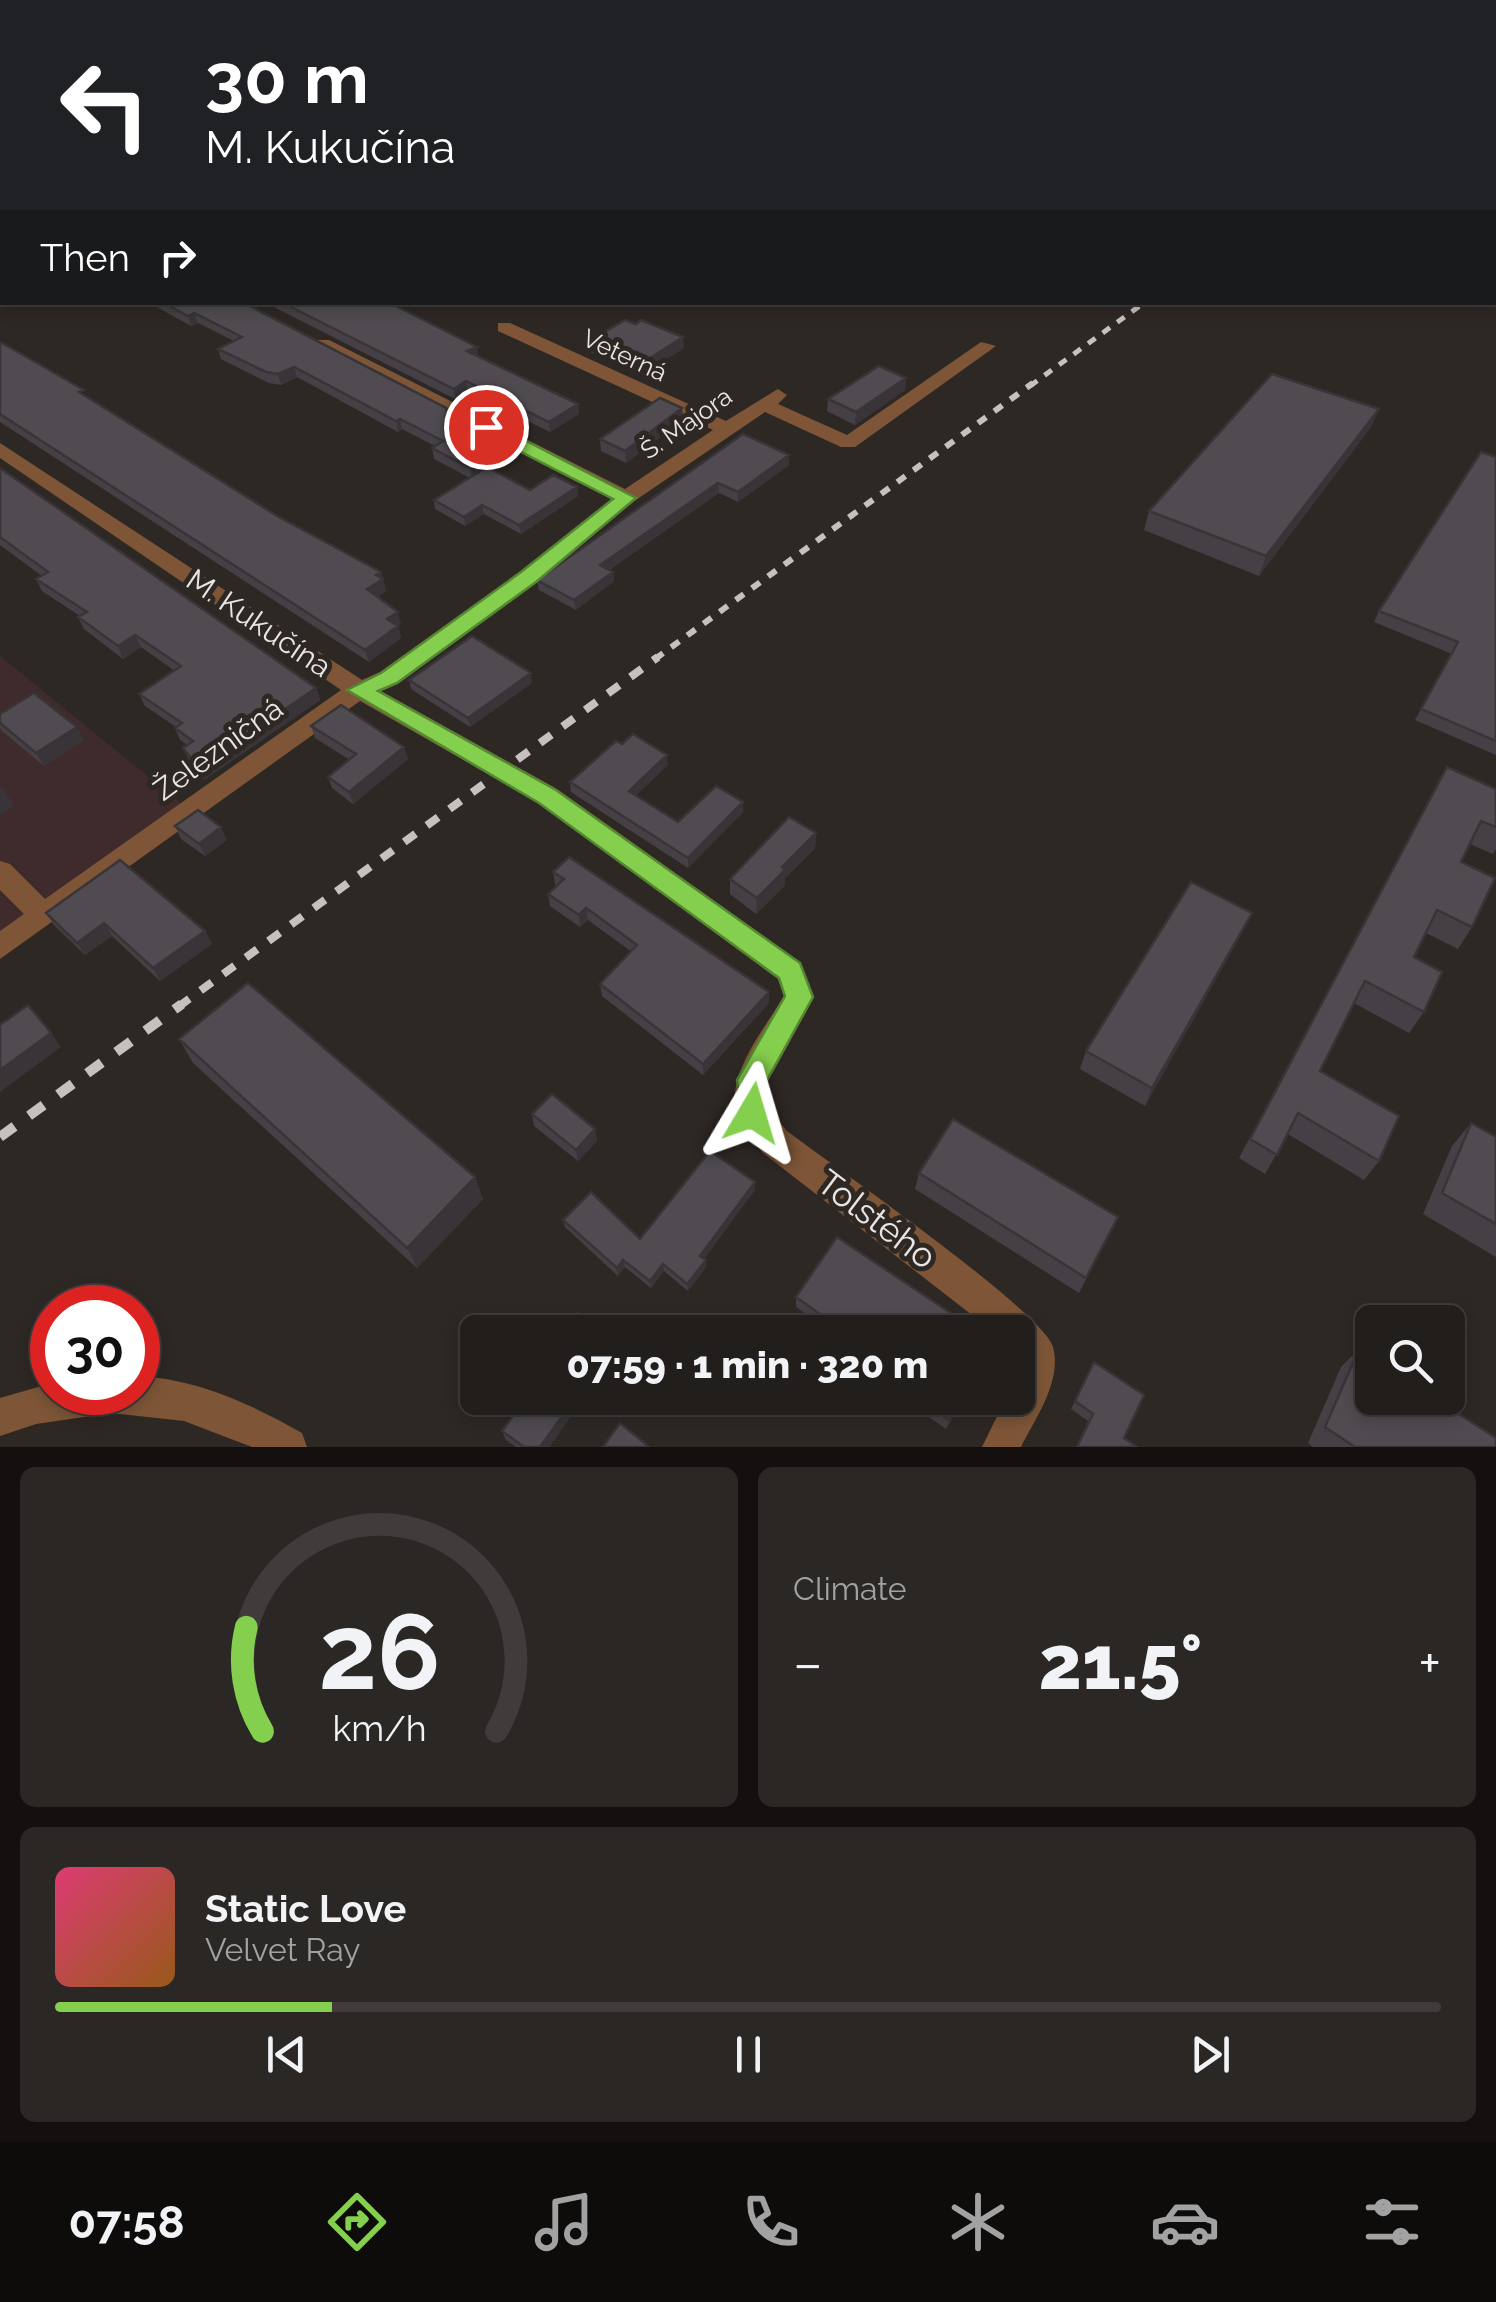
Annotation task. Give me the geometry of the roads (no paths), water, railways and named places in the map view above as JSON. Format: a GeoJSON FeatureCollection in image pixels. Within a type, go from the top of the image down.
{"type":"FeatureCollection","features":[{"type":"Feature","properties":{"kind":"street","name":"Veterná"},"geometry":{"type":"LineString","coordinates":[[504,327],[725,428]]}},
{"type":"Feature","properties":{"kind":"street","name":"Š. Majora"},"geometry":{"type":"LineString","coordinates":[[311,338],[626,498]]}},
{"type":"Feature","properties":{"kind":"street","name":"Š. Majora"},"geometry":{"type":"LineString","coordinates":[[528,577],[626,498],[771,400],[848,443],[987,346]]}},
{"type":"Feature","properties":{"kind":"street","name":"M. Kukučína"},"geometry":{"type":"LineString","coordinates":[[0,449],[358,690],[534,787],[790,971],[799,997],[752,1080],[752,1113]]}},
{"type":"Feature","properties":{"kind":"street","name":"Železničná"},"geometry":{"type":"LineString","coordinates":[[0,948],[358,690],[389,678],[528,577]]}},
{"type":"Feature","properties":{"kind":"street"},"geometry":{"type":"LineString","coordinates":[[0,872],[44,916]]}},
{"type":"Feature","properties":{"kind":"street","name":"Tolstého"},"geometry":{"type":"LineString","coordinates":[[752,1113],[775,1142],[1007,1320],[1034,1348],[1037,1375],[1002,1447]]}},
{"type":"Feature","properties":{"kind":"street"},"geometry":{"type":"LineString","coordinates":[[0,1417],[64,1396],[118,1393],[194,1401],[264,1430],[288,1447]]}},
{"type":"Feature","properties":{"kind":"railway"},"geometry":{"type":"LineString","coordinates":[[1030,386],[1141,305]]}},
{"type":"Feature","properties":{"kind":"railway"},"geometry":{"type":"LineString","coordinates":[[655,659],[1033,383]]}},
{"type":"Feature","properties":{"kind":"railway"},"geometry":{"type":"LineString","coordinates":[[178,1007],[658,657]]}},
{"type":"Feature","properties":{"kind":"railway"},"geometry":{"type":"LineString","coordinates":[[0,1137],[182,1004]]}}]}
